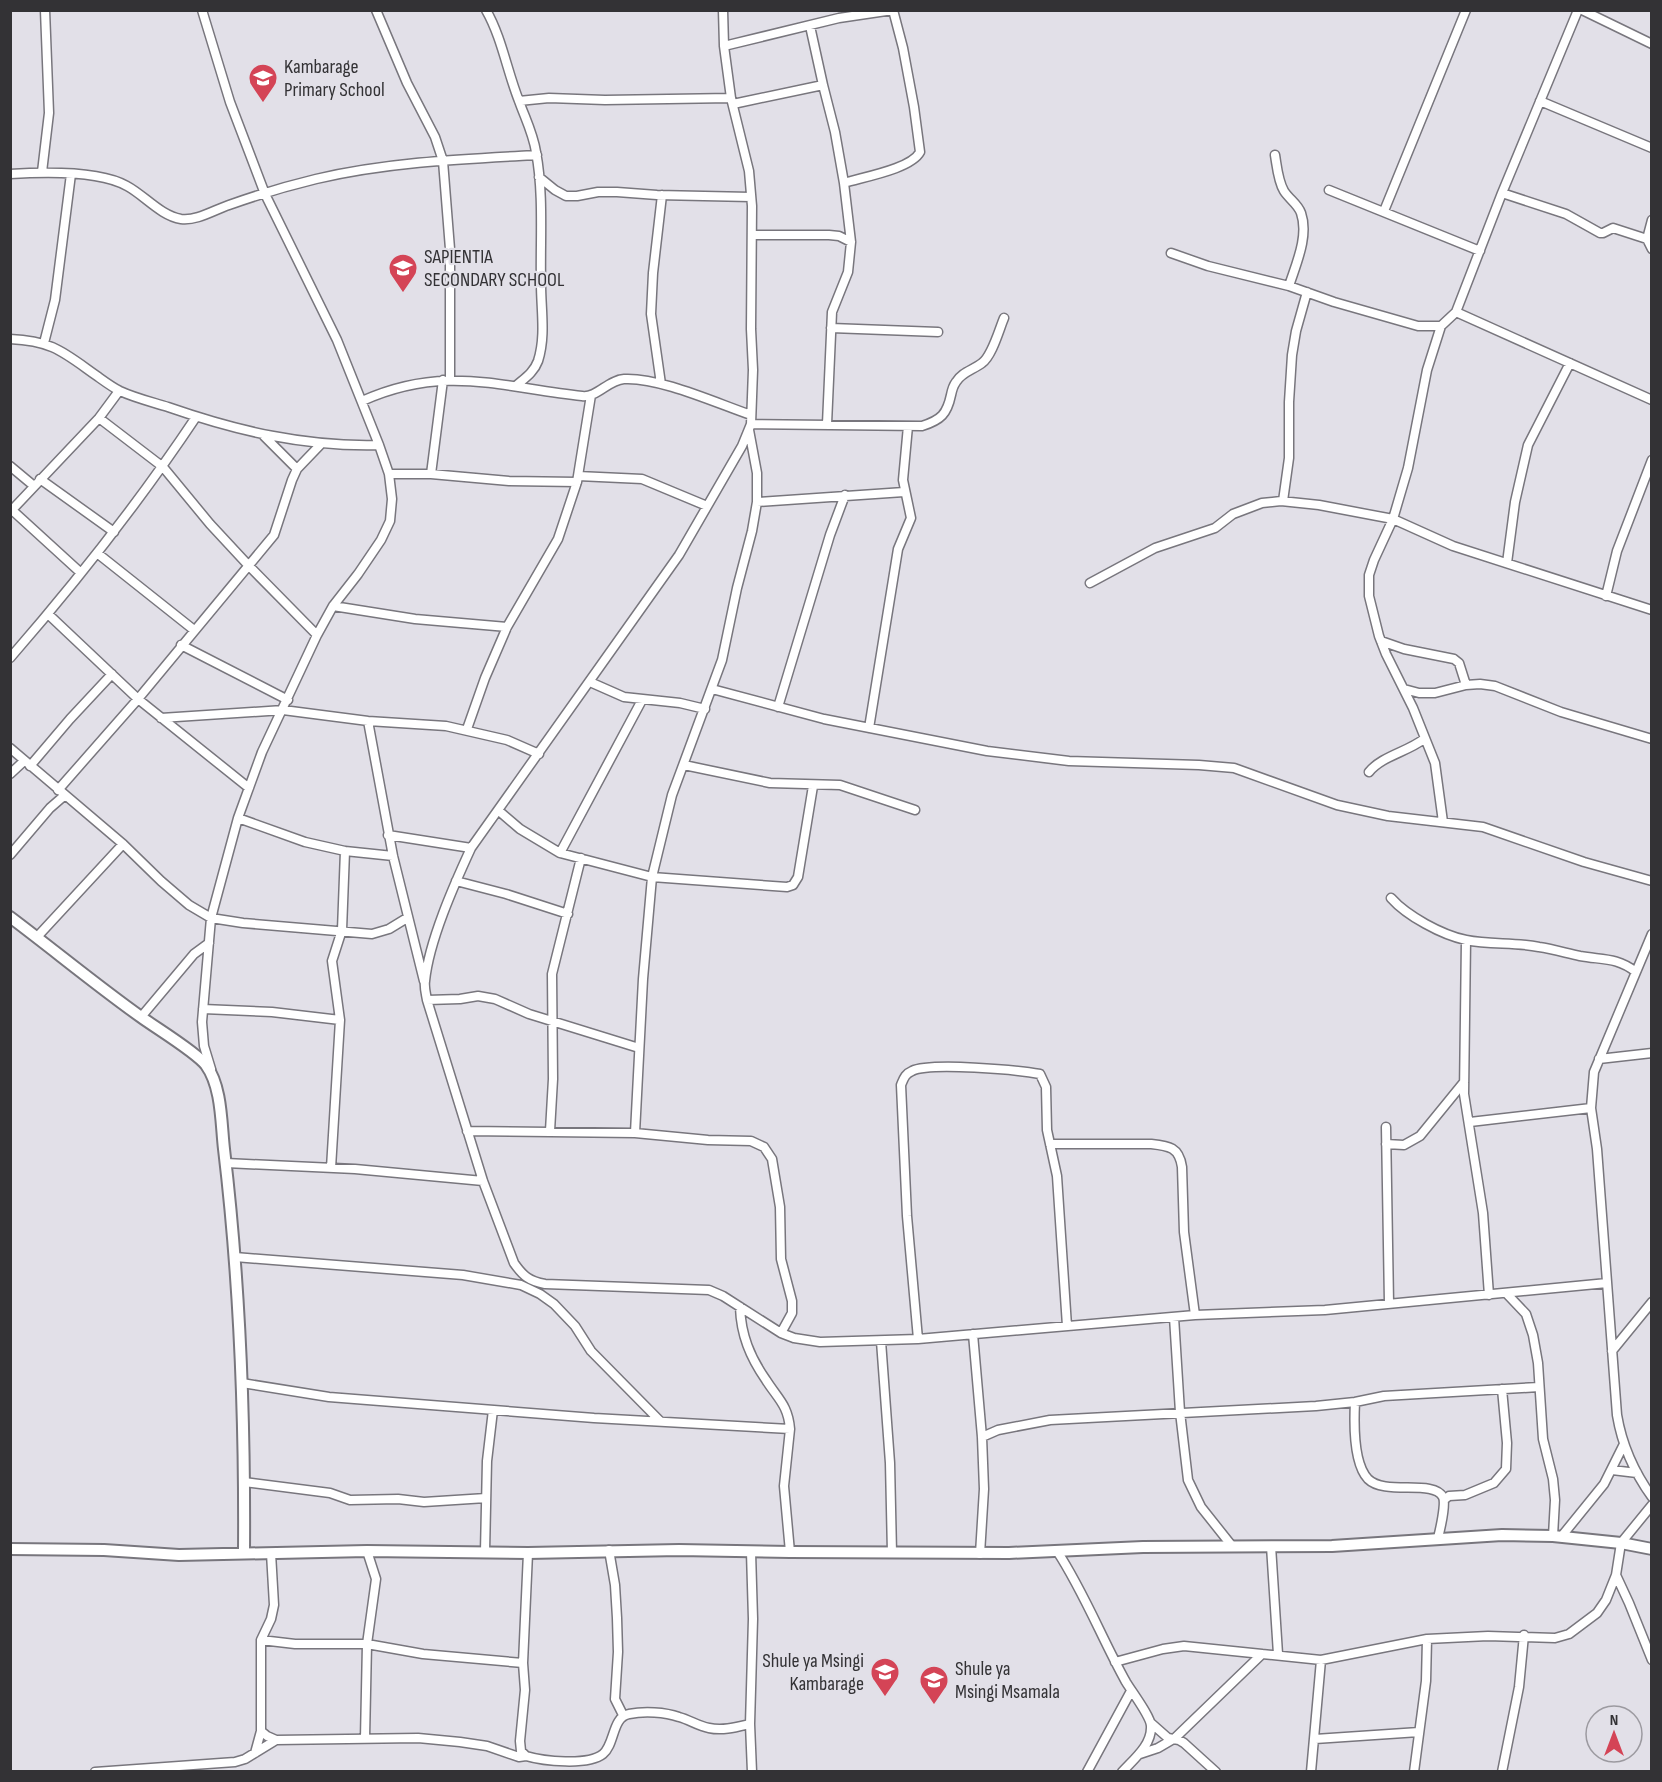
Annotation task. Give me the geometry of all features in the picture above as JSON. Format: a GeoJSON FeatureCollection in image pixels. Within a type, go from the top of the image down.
{"type":"FeatureCollection","features":[{"type":"Feature","properties":{"kind":"street"},"geometry":{"type":"LineString","coordinates":[[42,172],[49,113],[45,10]]}},
{"type":"Feature","properties":{"kind":"street"},"geometry":{"type":"LineString","coordinates":[[202,10],[230,102],[265,194],[332,330],[362,401],[389,474],[392,499],[390,521],[375,549],[333,606],[262,752],[238,818],[211,918],[202,1022],[204,1046],[217,1094],[235,1257],[242,1383],[244,1553]]}},
{"type":"Feature","properties":{"kind":"street"},"geometry":{"type":"LineString","coordinates":[[376,10],[408,84],[435,137],[443,161],[450,249],[446,380],[431,474]]}},
{"type":"Feature","properties":{"kind":"street"},"geometry":{"type":"LineString","coordinates":[[635,1133],[652,877],[672,795],[722,660],[757,502],[757,474],[750,422],[751,196],[749,171],[732,101],[724,46],[723,10]]}},
{"type":"Feature","properties":{"kind":"street"},"geometry":{"type":"LineString","coordinates":[[724,46],[865,13],[893,10],[903,48],[920,152],[917,158],[907,164],[844,183]]}},
{"type":"Feature","properties":{"kind":"street"},"geometry":{"type":"LineString","coordinates":[[1384,211],[1466,10]]}},
{"type":"Feature","properties":{"kind":"street"},"geometry":{"type":"LineString","coordinates":[[1443,822],[1435,763],[1381,641],[1369,596],[1369,575],[1393,519],[1408,468],[1427,370],[1441,326],[1456,312],[1502,193],[1580,10],[1652,44]]}},
{"type":"Feature","properties":{"kind":"street"},"geometry":{"type":"LineString","coordinates":[[488,13],[527,118],[537,155],[542,227],[541,302],[544,328],[534,370],[517,385]]}},
{"type":"Feature","properties":{"kind":"street"},"geometry":{"type":"LineString","coordinates":[[810,26],[835,132],[851,242],[848,272],[832,312],[826,424]]}},
{"type":"Feature","properties":{"kind":"street"},"geometry":{"type":"LineString","coordinates":[[519,101],[549,98],[732,101],[823,85]]}},
{"type":"Feature","properties":{"kind":"street"},"geometry":{"type":"LineString","coordinates":[[1540,101],[1652,148]]}},
{"type":"Feature","properties":{"kind":"street"},"geometry":{"type":"LineString","coordinates":[[10,174],[42,172],[117,181],[171,216],[181,219],[193,218],[315,179],[374,168],[405,163],[537,155]]}},
{"type":"Feature","properties":{"kind":"street"},"geometry":{"type":"LineString","coordinates":[[1275,155],[1280,183],[1301,212],[1304,224],[1301,245],[1289,286]]}},
{"type":"Feature","properties":{"kind":"street"},"geometry":{"type":"LineString","coordinates":[[44,343],[56,292],[71,174]]}},
{"type":"Feature","properties":{"kind":"street"},"geometry":{"type":"LineString","coordinates":[[538,177],[555,190],[566,195],[577,196],[598,192],[617,192],[751,196]]}},
{"type":"Feature","properties":{"kind":"street"},"geometry":{"type":"LineString","coordinates":[[1329,190],[1480,251]]}},
{"type":"Feature","properties":{"kind":"street"},"geometry":{"type":"LineString","coordinates":[[1502,193],[1572,216],[1599,233],[1613,228],[1647,239]]}},
{"type":"Feature","properties":{"kind":"street"},"geometry":{"type":"LineString","coordinates":[[661,384],[651,314],[662,195]]}},
{"type":"Feature","properties":{"kind":"street"},"geometry":{"type":"LineString","coordinates":[[1652,220],[1647,239],[1652,249]]}},
{"type":"Feature","properties":{"kind":"street"},"geometry":{"type":"LineString","coordinates":[[752,235],[829,235],[839,236],[851,242]]}},
{"type":"Feature","properties":{"kind":"street"},"geometry":{"type":"LineString","coordinates":[[1171,253],[1208,266],[1289,286],[1418,326],[1441,326]]}},
{"type":"Feature","properties":{"kind":"street"},"geometry":{"type":"LineString","coordinates":[[1283,501],[1289,458],[1292,355],[1306,292]]}},
{"type":"Feature","properties":{"kind":"street"},"geometry":{"type":"LineString","coordinates":[[1456,312],[1652,400]]}},
{"type":"Feature","properties":{"kind":"street"},"geometry":{"type":"LineString","coordinates":[[362,401],[386,390],[446,380],[517,385],[583,396],[591,395],[614,381],[638,379],[661,384],[750,422],[922,426],[941,418],[948,408],[957,380],[969,370],[983,363],[988,357],[1004,318]]}},
{"type":"Feature","properties":{"kind":"street"},"geometry":{"type":"LineString","coordinates":[[831,327],[938,333]]}},
{"type":"Feature","properties":{"kind":"street"},"geometry":{"type":"LineString","coordinates":[[10,339],[44,343],[58,348],[119,391],[196,417],[263,436],[321,444],[379,445]]}},
{"type":"Feature","properties":{"kind":"street"},"geometry":{"type":"LineString","coordinates":[[1507,563],[1515,502],[1528,445],[1570,363]]}},
{"type":"Feature","properties":{"kind":"street"},"geometry":{"type":"LineString","coordinates":[[81,573],[11,511],[99,418],[119,391]]}},
{"type":"Feature","properties":{"kind":"street"},"geometry":{"type":"LineString","coordinates":[[467,729],[485,678],[507,627],[558,539],[578,479],[591,395]]}},
{"type":"Feature","properties":{"kind":"street"},"geometry":{"type":"LineString","coordinates":[[10,658],[114,532],[163,467],[196,417]]}},
{"type":"Feature","properties":{"kind":"street"},"geometry":{"type":"LineString","coordinates":[[99,418],[163,467],[210,524],[317,635]]}},
{"type":"Feature","properties":{"kind":"street"},"geometry":{"type":"LineString","coordinates":[[424,984],[433,945],[456,881],[471,848],[679,555],[742,446],[750,422]]}},
{"type":"Feature","properties":{"kind":"street"},"geometry":{"type":"LineString","coordinates":[[870,728],[898,549],[911,518],[903,480],[908,426]]}},
{"type":"Feature","properties":{"kind":"street"},"geometry":{"type":"LineString","coordinates":[[263,436],[297,470]]}},
{"type":"Feature","properties":{"kind":"street"},"geometry":{"type":"LineString","coordinates":[[10,855],[274,535],[297,470],[321,444]]}},
{"type":"Feature","properties":{"kind":"street"},"geometry":{"type":"LineString","coordinates":[[1606,596],[1617,551],[1652,460]]}},
{"type":"Feature","properties":{"kind":"street"},"geometry":{"type":"LineString","coordinates":[[10,465],[114,532]]}},
{"type":"Feature","properties":{"kind":"street"},"geometry":{"type":"LineString","coordinates":[[389,474],[431,474],[509,481],[642,479],[707,506]]}},
{"type":"Feature","properties":{"kind":"street"},"geometry":{"type":"LineString","coordinates":[[757,502],[904,492]]}},
{"type":"Feature","properties":{"kind":"street"},"geometry":{"type":"LineString","coordinates":[[778,707],[830,535],[845,495]]}},
{"type":"Feature","properties":{"kind":"street"},"geometry":{"type":"LineString","coordinates":[[1089,583],[1155,548],[1215,528],[1233,514],[1262,503],[1283,501],[1320,505],[1393,519],[1453,546],[1652,610]]}},
{"type":"Feature","properties":{"kind":"street"},"geometry":{"type":"LineString","coordinates":[[97,553],[194,630]]}},
{"type":"Feature","properties":{"kind":"street"},"geometry":{"type":"LineString","coordinates":[[333,606],[415,619],[507,627]]}},
{"type":"Feature","properties":{"kind":"street"},"geometry":{"type":"LineString","coordinates":[[48,614],[138,699],[249,788]]}},
{"type":"Feature","properties":{"kind":"street"},"geometry":{"type":"LineString","coordinates":[[1381,641],[1413,651],[1454,659],[1459,663],[1466,685]]}},
{"type":"Feature","properties":{"kind":"street"},"geometry":{"type":"LineString","coordinates":[[181,645],[288,700]]}},
{"type":"Feature","properties":{"kind":"street"},"geometry":{"type":"LineString","coordinates":[[10,774],[27,763],[112,674]]}},
{"type":"Feature","properties":{"kind":"street"},"geometry":{"type":"LineString","coordinates":[[590,682],[624,697],[680,703],[705,709]]}},
{"type":"Feature","properties":{"kind":"street"},"geometry":{"type":"LineString","coordinates":[[1404,689],[1419,693],[1435,693],[1466,685],[1495,686],[1561,712],[1652,739]]}},
{"type":"Feature","properties":{"kind":"street"},"geometry":{"type":"LineString","coordinates":[[712,689],[824,719],[987,751],[1069,761],[1234,768],[1336,805],[1388,816],[1483,827],[1584,862],[1652,881]]}},
{"type":"Feature","properties":{"kind":"street"},"geometry":{"type":"LineString","coordinates":[[560,853],[642,700]]}},
{"type":"Feature","properties":{"kind":"street"},"geometry":{"type":"LineString","coordinates":[[161,718],[283,711],[368,721],[446,726],[507,740],[539,754]]}},
{"type":"Feature","properties":{"kind":"street"},"geometry":{"type":"LineString","coordinates":[[368,721],[388,835],[427,1000],[483,1181],[514,1263],[520,1273],[530,1282],[709,1290],[723,1296],[781,1333],[794,1338],[820,1342],[918,1339],[1195,1315],[1325,1310],[1389,1302],[1507,1294],[1607,1282]]}},
{"type":"Feature","properties":{"kind":"street"},"geometry":{"type":"LineString","coordinates":[[1369,772],[1382,761],[1409,749],[1424,739]]}},
{"type":"Feature","properties":{"kind":"street"},"geometry":{"type":"LineString","coordinates":[[10,748],[123,844],[189,905],[211,918],[359,933],[389,929],[408,918]]}},
{"type":"Feature","properties":{"kind":"street"},"geometry":{"type":"LineString","coordinates":[[684,765],[770,783],[840,785],[915,810]]}},
{"type":"Feature","properties":{"kind":"street"},"geometry":{"type":"LineString","coordinates":[[499,811],[520,829],[560,853],[652,877],[787,886],[793,885],[798,877],[813,786]]}},
{"type":"Feature","properties":{"kind":"street"},"geometry":{"type":"LineString","coordinates":[[238,818],[305,842],[345,851],[393,856]]}},
{"type":"Feature","properties":{"kind":"street"},"geometry":{"type":"LineString","coordinates":[[388,835],[471,848]]}},
{"type":"Feature","properties":{"kind":"street"},"geometry":{"type":"LineString","coordinates":[[37,937],[123,844]]}},
{"type":"Feature","properties":{"kind":"street"},"geometry":{"type":"LineString","coordinates":[[330,1168],[340,1020],[332,961],[342,930],[345,851]]}},
{"type":"Feature","properties":{"kind":"street"},"geometry":{"type":"LineString","coordinates":[[550,1131],[553,1079],[552,974],[581,858]]}},
{"type":"Feature","properties":{"kind":"street"},"geometry":{"type":"LineString","coordinates":[[456,881],[568,914]]}},
{"type":"Feature","properties":{"kind":"street"},"geometry":{"type":"LineString","coordinates":[[1391,898],[1417,919],[1466,940],[1540,947],[1614,960],[1622,962],[1636,972]]}},
{"type":"Feature","properties":{"kind":"street"},"geometry":{"type":"LineString","coordinates":[[10,917],[204,1062],[212,1074]]}},
{"type":"Feature","properties":{"kind":"street"},"geometry":{"type":"LineString","coordinates":[[1652,934],[1599,1059],[1592,1082],[1591,1108],[1597,1149],[1617,1415],[1624,1444],[1637,1473],[1652,1497]]}},
{"type":"Feature","properties":{"kind":"street"},"geometry":{"type":"LineString","coordinates":[[1466,940],[1464,1082],[1483,1213],[1489,1295]]}},
{"type":"Feature","properties":{"kind":"street"},"geometry":{"type":"LineString","coordinates":[[141,1017],[194,954],[209,942]]}},
{"type":"Feature","properties":{"kind":"street"},"geometry":{"type":"LineString","coordinates":[[427,1000],[478,996],[495,999],[552,1022],[639,1048]]}},
{"type":"Feature","properties":{"kind":"street"},"geometry":{"type":"LineString","coordinates":[[203,1009],[284,1013],[340,1020]]}},
{"type":"Feature","properties":{"kind":"street"},"geometry":{"type":"LineString","coordinates":[[1599,1059],[1652,1053]]}},
{"type":"Feature","properties":{"kind":"street"},"geometry":{"type":"LineString","coordinates":[[918,1339],[907,1216],[901,1085],[905,1076],[914,1070],[997,1069],[1040,1074],[1046,1088],[1047,1130],[1057,1176],[1067,1326]]}},
{"type":"Feature","properties":{"kind":"street"},"geometry":{"type":"LineString","coordinates":[[1386,1144],[1404,1144],[1420,1136],[1464,1082]]}},
{"type":"Feature","properties":{"kind":"street"},"geometry":{"type":"LineString","coordinates":[[1470,1122],[1591,1108]]}},
{"type":"Feature","properties":{"kind":"street"},"geometry":{"type":"LineString","coordinates":[[1386,1127],[1389,1302]]}},
{"type":"Feature","properties":{"kind":"street"},"geometry":{"type":"LineString","coordinates":[[467,1131],[635,1133],[758,1142],[772,1159],[780,1208],[781,1259],[792,1301],[792,1312],[781,1333]]}},
{"type":"Feature","properties":{"kind":"street"},"geometry":{"type":"LineString","coordinates":[[1050,1144],[1151,1144],[1167,1146],[1176,1151],[1181,1158],[1184,1232],[1195,1315]]}},
{"type":"Feature","properties":{"kind":"street"},"geometry":{"type":"LineString","coordinates":[[226,1163],[419,1174],[483,1181]]}},
{"type":"Feature","properties":{"kind":"street"},"geometry":{"type":"LineString","coordinates":[[235,1257],[463,1275],[521,1285],[554,1304],[575,1326],[591,1352],[660,1421]]}},
{"type":"Feature","properties":{"kind":"street"},"geometry":{"type":"LineString","coordinates":[[1507,1294],[1526,1314],[1536,1350],[1543,1438],[1553,1479],[1557,1537]]}},
{"type":"Feature","properties":{"kind":"street"},"geometry":{"type":"LineString","coordinates":[[1612,1351],[1652,1302]]}},
{"type":"Feature","properties":{"kind":"street"},"geometry":{"type":"LineString","coordinates":[[740,1307],[744,1339],[763,1375],[787,1408],[790,1429],[784,1486],[790,1552]]}},
{"type":"Feature","properties":{"kind":"street"},"geometry":{"type":"LineString","coordinates":[[1174,1317],[1180,1412],[1191,1487],[1201,1507],[1232,1545]]}},
{"type":"Feature","properties":{"kind":"street"},"geometry":{"type":"LineString","coordinates":[[973,1334],[984,1489],[980,1554]]}},
{"type":"Feature","properties":{"kind":"street"},"geometry":{"type":"LineString","coordinates":[[881,1341],[890,1463],[892,1553]]}},
{"type":"Feature","properties":{"kind":"street"},"geometry":{"type":"LineString","coordinates":[[242,1383],[329,1397],[790,1429]]}},
{"type":"Feature","properties":{"kind":"street"},"geometry":{"type":"LineString","coordinates":[[982,1437],[998,1430],[1050,1420],[1316,1406],[1384,1396],[1539,1387]]}},
{"type":"Feature","properties":{"kind":"street"},"geometry":{"type":"LineString","coordinates":[[1444,1500],[1449,1496],[1465,1496],[1494,1483],[1506,1469],[1507,1443],[1502,1389]]}},
{"type":"Feature","properties":{"kind":"street"},"geometry":{"type":"LineString","coordinates":[[1355,1402],[1354,1424],[1362,1470],[1369,1480],[1394,1488],[1428,1489],[1441,1495],[1444,1500],[1438,1538]]}},
{"type":"Feature","properties":{"kind":"street"},"geometry":{"type":"LineString","coordinates":[[485,1552],[487,1461],[493,1410]]}},
{"type":"Feature","properties":{"kind":"street"},"geometry":{"type":"LineString","coordinates":[[1557,1537],[1599,1491],[1624,1444]]}},
{"type":"Feature","properties":{"kind":"street"},"geometry":{"type":"LineString","coordinates":[[1612,1470],[1637,1473]]}},
{"type":"Feature","properties":{"kind":"street"},"geometry":{"type":"LineString","coordinates":[[244,1482],[330,1493],[350,1500],[398,1499],[424,1502],[486,1498]]}},
{"type":"Feature","properties":{"kind":"street"},"geometry":{"type":"LineString","coordinates":[[1115,1662],[1163,1649],[1184,1646],[1321,1660],[1427,1639],[1524,1635],[1554,1638],[1569,1634],[1597,1613],[1606,1600],[1616,1575],[1621,1543],[1652,1504]]}},
{"type":"Feature","properties":{"kind":"street"},"geometry":{"type":"LineString","coordinates":[[10,1549],[104,1550],[179,1555],[367,1551],[609,1550],[980,1554],[1232,1545],[1332,1546],[1502,1535],[1557,1537],[1621,1543],[1652,1549]]}},
{"type":"Feature","properties":{"kind":"street"},"geometry":{"type":"LineString","coordinates":[[1271,1546],[1278,1654]]}},
{"type":"Feature","properties":{"kind":"street"},"geometry":{"type":"LineString","coordinates":[[609,1550],[617,1618],[618,1652],[615,1699],[623,1715]]}},
{"type":"Feature","properties":{"kind":"street"},"geometry":{"type":"LineString","coordinates":[[364,1738],[367,1644],[376,1579],[367,1551]]}},
{"type":"Feature","properties":{"kind":"street"},"geometry":{"type":"LineString","coordinates":[[1057,1551],[1069,1569],[1115,1662],[1151,1723],[1168,1738],[1175,1738],[1190,1748],[1216,1772]]}},
{"type":"Feature","properties":{"kind":"street"},"geometry":{"type":"LineString","coordinates":[[526,1756],[521,1751],[520,1741],[525,1690],[523,1663],[528,1552]]}},
{"type":"Feature","properties":{"kind":"street"},"geometry":{"type":"LineString","coordinates":[[751,1552],[752,1772]]}},
{"type":"Feature","properties":{"kind":"street"},"geometry":{"type":"LineString","coordinates":[[255,1753],[261,1731],[261,1640],[271,1619],[274,1605],[271,1553]]}},
{"type":"Feature","properties":{"kind":"street"},"geometry":{"type":"LineString","coordinates":[[1616,1575],[1652,1660]]}},
{"type":"Feature","properties":{"kind":"street"},"geometry":{"type":"LineString","coordinates":[[1502,1772],[1519,1687],[1524,1635]]}},
{"type":"Feature","properties":{"kind":"street"},"geometry":{"type":"LineString","coordinates":[[1414,1772],[1426,1681],[1427,1639]]}},
{"type":"Feature","properties":{"kind":"street"},"geometry":{"type":"LineString","coordinates":[[261,1640],[295,1644],[367,1644],[423,1654],[523,1663]]}},
{"type":"Feature","properties":{"kind":"street"},"geometry":{"type":"LineString","coordinates":[[1140,1754],[1158,1748],[1175,1738],[1262,1654]]}},
{"type":"Feature","properties":{"kind":"street"},"geometry":{"type":"LineString","coordinates":[[1311,1772],[1321,1660]]}},
{"type":"Feature","properties":{"kind":"street"},"geometry":{"type":"LineString","coordinates":[[1087,1772],[1131,1691]]}},
{"type":"Feature","properties":{"kind":"street"},"geometry":{"type":"LineString","coordinates":[[95,1772],[235,1762],[276,1740],[418,1738],[487,1746],[519,1757],[573,1761],[600,1756],[609,1748],[618,1721],[623,1715],[668,1713],[710,1728],[725,1729],[750,1724]]}},
{"type":"Feature","properties":{"kind":"street"},"geometry":{"type":"LineString","coordinates":[[1122,1772],[1140,1754],[1149,1739],[1151,1723]]}},
{"type":"Feature","properties":{"kind":"street"},"geometry":{"type":"LineString","coordinates":[[261,1731],[276,1740]]}},
{"type":"Feature","properties":{"kind":"street"},"geometry":{"type":"LineString","coordinates":[[1315,1739],[1419,1732]]}},
{"type":"Feature","properties":{"kind":"street"},"geometry":{"type":"LineString","coordinates":[[572,1772],[573,1761]]}},
{"type":"Feature","properties":{"kind":"place","name":"Kambarage Primary School"},"geometry":{"type":"Point","coordinates":[263,104]}},
{"type":"Feature","properties":{"kind":"place","name":"SAPIENTIA SECONDARY SCHOOL"},"geometry":{"type":"Point","coordinates":[403,294]}},
{"type":"Feature","properties":{"kind":"place","name":"Shule ya Msingi Kambarage"},"geometry":{"type":"Point","coordinates":[885,1698]}},
{"type":"Feature","properties":{"kind":"place","name":"Shule ya Msingi Msamala"},"geometry":{"type":"Point","coordinates":[934,1706]}}]}
